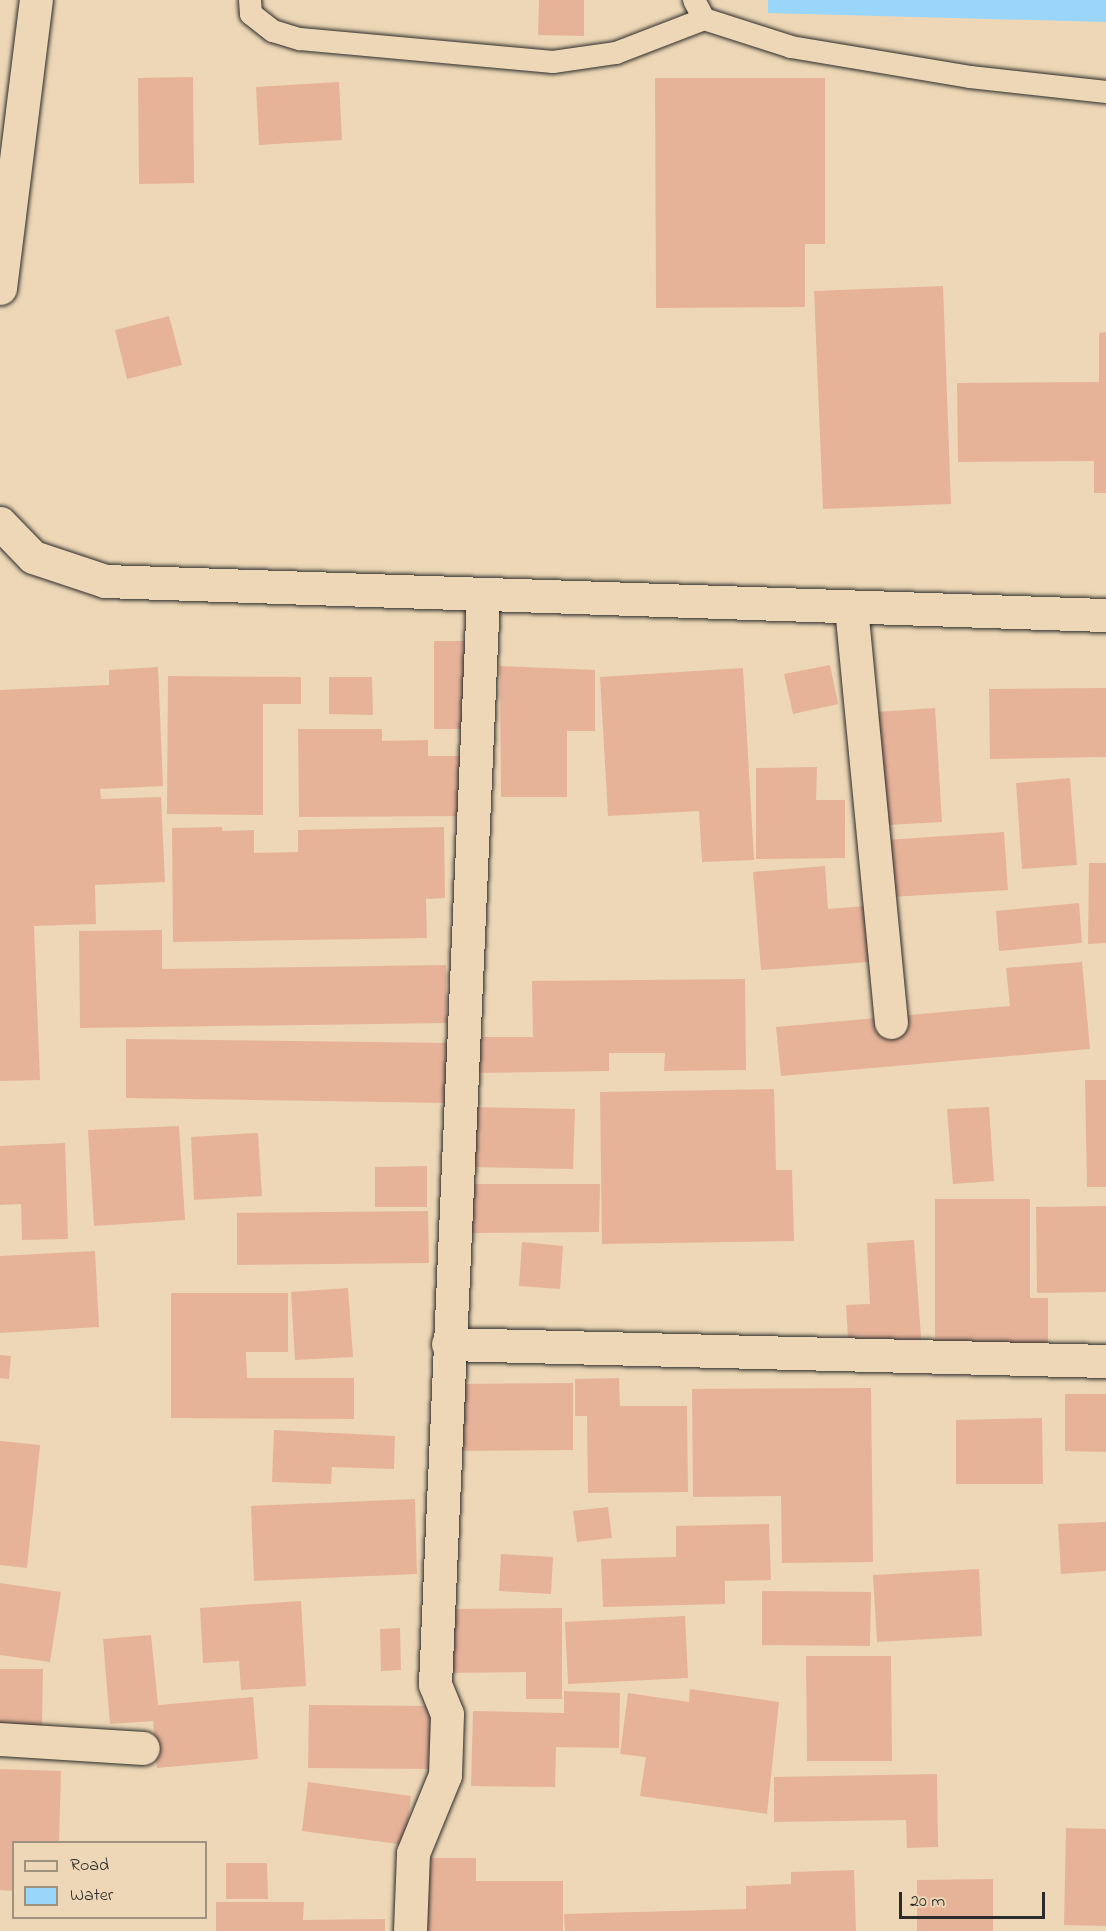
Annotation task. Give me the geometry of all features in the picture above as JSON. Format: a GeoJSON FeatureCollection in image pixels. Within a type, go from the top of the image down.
{"type":"FeatureCollection","features":[{"type":"Feature","properties":{"kind":"street"},"geometry":{"type":"LineString","coordinates":[[0,288],[36,0]]}},
{"type":"Feature","properties":{"kind":"street"},"geometry":{"type":"LineString","coordinates":[[0,523],[33,557],[105,581],[483,596],[1106,615]]}},
{"type":"Feature","properties":{"kind":"street"},"geometry":{"type":"LineString","coordinates":[[410,1931],[413,1853],[445,1775],[447,1714],[435,1684],[448,1344],[483,596]]}},
{"type":"Feature","properties":{"kind":"street"},"geometry":{"type":"LineString","coordinates":[[850,607],[891,1022]]}},
{"type":"Feature","properties":{"kind":"street"},"geometry":{"type":"LineString","coordinates":[[448,1344],[1106,1361]]}},
{"type":"Feature","properties":{"kind":"street"},"geometry":{"type":"LineString","coordinates":[[0,1739],[144,1748]]}},
{"type":"Feature","properties":{"kind":"lane"},"geometry":{"type":"LineString","coordinates":[[250,0],[251,14],[266,26],[300,39],[553,62],[616,53],[699,9],[791,47],[970,77],[1106,92]]}},
{"type":"Feature","properties":{"kind":"water"},"geometry":{"type":"Polygon","coordinates":[[[768,0],[1106,0],[1106,22],[768,13],[768,0]]]}},
{"type":"Feature","properties":{"kind":"building"},"geometry":{"type":"Polygon","coordinates":[[[539,0],[584,0],[584,36],[538,35],[539,0]]]}},
{"type":"Feature","properties":{"kind":"building"},"geometry":{"type":"Polygon","coordinates":[[[193,77],[194,183],[139,184],[138,78],[193,77]]]}},
{"type":"Feature","properties":{"kind":"building"},"geometry":{"type":"Polygon","coordinates":[[[655,78],[825,78],[825,244],[805,244],[805,307],[656,308],[655,78]]]}},
{"type":"Feature","properties":{"kind":"building"},"geometry":{"type":"Polygon","coordinates":[[[339,82],[342,140],[259,145],[256,87],[339,82]]]}},
{"type":"Feature","properties":{"kind":"building"},"geometry":{"type":"Polygon","coordinates":[[[943,286],[951,504],[823,509],[814,291],[943,286]]]}},
{"type":"Feature","properties":{"kind":"building"},"geometry":{"type":"Polygon","coordinates":[[[169,316],[182,365],[127,379],[115,330],[169,316]]]}},
{"type":"Feature","properties":{"kind":"building"},"geometry":{"type":"Polygon","coordinates":[[[1106,332],[1106,493],[1094,493],[1094,461],[958,462],[957,383],[1099,382],[1099,333],[1106,332]]]}},
{"type":"Feature","properties":{"kind":"building"},"geometry":{"type":"Polygon","coordinates":[[[434,641],[478,641],[478,729],[434,729],[434,641]]]}},
{"type":"Feature","properties":{"kind":"building"},"geometry":{"type":"Polygon","coordinates":[[[830,665],[838,704],[793,714],[784,674],[830,665]]]}},
{"type":"Feature","properties":{"kind":"building"},"geometry":{"type":"Polygon","coordinates":[[[500,666],[595,670],[595,731],[567,731],[567,797],[501,797],[500,666]]]}},
{"type":"Feature","properties":{"kind":"building"},"geometry":{"type":"Polygon","coordinates":[[[158,667],[163,786],[100,789],[101,799],[161,797],[165,882],[95,885],[96,924],[34,926],[40,1080],[0,1081],[0,690],[109,685],[109,670],[158,667]]]}},
{"type":"Feature","properties":{"kind":"building"},"geometry":{"type":"Polygon","coordinates":[[[743,668],[754,860],[702,862],[699,811],[608,816],[600,677],[743,668]]]}},
{"type":"Feature","properties":{"kind":"building"},"geometry":{"type":"Polygon","coordinates":[[[168,676],[301,677],[301,704],[263,704],[263,815],[167,814],[168,676]]]}},
{"type":"Feature","properties":{"kind":"building"},"geometry":{"type":"Polygon","coordinates":[[[329,677],[372,677],[373,715],[329,714],[329,677]]]}},
{"type":"Feature","properties":{"kind":"building"},"geometry":{"type":"Polygon","coordinates":[[[1106,688],[1106,757],[990,759],[989,689],[1106,688]]]}},
{"type":"Feature","properties":{"kind":"building"},"geometry":{"type":"Polygon","coordinates":[[[935,708],[942,822],[870,826],[862,713],[935,708]]]}},
{"type":"Feature","properties":{"kind":"building"},"geometry":{"type":"Polygon","coordinates":[[[298,729],[382,729],[382,741],[428,740],[428,756],[466,756],[467,816],[299,817],[298,729]]]}},
{"type":"Feature","properties":{"kind":"building"},"geometry":{"type":"Polygon","coordinates":[[[817,767],[816,800],[845,800],[845,858],[756,859],[756,768],[817,767]]]}},
{"type":"Feature","properties":{"kind":"building"},"geometry":{"type":"Polygon","coordinates":[[[1070,778],[1077,865],[1022,869],[1016,783],[1070,778]]]}},
{"type":"Feature","properties":{"kind":"building"},"geometry":{"type":"Polygon","coordinates":[[[222,827],[222,831],[254,830],[254,853],[298,852],[298,830],[444,827],[445,898],[426,899],[427,938],[173,942],[172,828],[222,827]]]}},
{"type":"Feature","properties":{"kind":"building"},"geometry":{"type":"Polygon","coordinates":[[[1004,832],[1008,890],[875,898],[871,841],[1004,832]]]}},
{"type":"Feature","properties":{"kind":"building"},"geometry":{"type":"Polygon","coordinates":[[[1089,863],[1106,863],[1106,943],[1088,944],[1089,863]]]}},
{"type":"Feature","properties":{"kind":"building"},"geometry":{"type":"Polygon","coordinates":[[[825,866],[828,909],[891,904],[896,960],[761,970],[753,872],[825,866]]]}},
{"type":"Feature","properties":{"kind":"building"},"geometry":{"type":"Polygon","coordinates":[[[1079,903],[1082,943],[999,951],[996,911],[1079,903]]]}},
{"type":"Feature","properties":{"kind":"building"},"geometry":{"type":"Polygon","coordinates":[[[162,930],[162,969],[446,965],[447,1023],[80,1028],[79,931],[162,930]]]}},
{"type":"Feature","properties":{"kind":"building"},"geometry":{"type":"Polygon","coordinates":[[[1082,962],[1090,1049],[781,1076],[776,1027],[1010,1006],[1006,968],[1082,962]]]}},
{"type":"Feature","properties":{"kind":"building"},"geometry":{"type":"Polygon","coordinates":[[[745,979],[746,1070],[664,1071],[665,1053],[609,1053],[609,1071],[472,1073],[472,1037],[533,1037],[532,981],[745,979]]]}},
{"type":"Feature","properties":{"kind":"building"},"geometry":{"type":"Polygon","coordinates":[[[126,1039],[451,1043],[448,1103],[126,1098],[126,1039]]]}},
{"type":"Feature","properties":{"kind":"building"},"geometry":{"type":"Polygon","coordinates":[[[1085,1080],[1106,1080],[1106,1187],[1087,1187],[1085,1080]]]}},
{"type":"Feature","properties":{"kind":"building"},"geometry":{"type":"Polygon","coordinates":[[[774,1089],[776,1170],[792,1170],[794,1241],[602,1244],[600,1092],[774,1089]]]}},
{"type":"Feature","properties":{"kind":"building"},"geometry":{"type":"Polygon","coordinates":[[[469,1107],[575,1109],[573,1169],[468,1167],[469,1107]]]}},
{"type":"Feature","properties":{"kind":"building"},"geometry":{"type":"Polygon","coordinates":[[[989,1107],[994,1181],[953,1184],[947,1109],[989,1107]]]}},
{"type":"Feature","properties":{"kind":"building"},"geometry":{"type":"Polygon","coordinates":[[[179,1126],[185,1220],[94,1226],[88,1130],[179,1126]]]}},
{"type":"Feature","properties":{"kind":"building"},"geometry":{"type":"Polygon","coordinates":[[[258,1133],[262,1196],[194,1200],[191,1137],[258,1133]]]}},
{"type":"Feature","properties":{"kind":"building"},"geometry":{"type":"Polygon","coordinates":[[[65,1143],[68,1239],[22,1240],[21,1204],[0,1205],[0,1146],[65,1143]]]}},
{"type":"Feature","properties":{"kind":"building"},"geometry":{"type":"Polygon","coordinates":[[[427,1166],[427,1207],[375,1207],[375,1167],[427,1166]]]}},
{"type":"Feature","properties":{"kind":"building"},"geometry":{"type":"Polygon","coordinates":[[[464,1184],[600,1184],[599,1232],[464,1233],[464,1184]]]}},
{"type":"Feature","properties":{"kind":"building"},"geometry":{"type":"Polygon","coordinates":[[[935,1199],[1030,1199],[1030,1298],[1048,1298],[1048,1357],[935,1356],[935,1199]]]}},
{"type":"Feature","properties":{"kind":"building"},"geometry":{"type":"Polygon","coordinates":[[[1106,1206],[1106,1292],[1037,1293],[1036,1207],[1106,1206]]]}},
{"type":"Feature","properties":{"kind":"building"},"geometry":{"type":"Polygon","coordinates":[[[428,1211],[429,1263],[237,1265],[237,1213],[428,1211]]]}},
{"type":"Feature","properties":{"kind":"building"},"geometry":{"type":"Polygon","coordinates":[[[914,1240],[922,1351],[849,1355],[846,1305],[870,1304],[867,1243],[914,1240]]]}},
{"type":"Feature","properties":{"kind":"building"},"geometry":{"type":"Polygon","coordinates":[[[522,1242],[563,1246],[560,1289],[519,1286],[522,1242]]]}},
{"type":"Feature","properties":{"kind":"building"},"geometry":{"type":"Polygon","coordinates":[[[95,1251],[99,1327],[0,1333],[0,1256],[95,1251]]]}},
{"type":"Feature","properties":{"kind":"building"},"geometry":{"type":"Polygon","coordinates":[[[348,1288],[353,1357],[295,1360],[291,1292],[348,1288]]]}},
{"type":"Feature","properties":{"kind":"building"},"geometry":{"type":"Polygon","coordinates":[[[171,1293],[288,1293],[288,1352],[246,1352],[247,1378],[354,1378],[354,1419],[171,1418],[171,1293]]]}},
{"type":"Feature","properties":{"kind":"building"},"geometry":{"type":"Polygon","coordinates":[[[0,1355],[11,1356],[9,1379],[0,1378],[0,1355]]]}},
{"type":"Feature","properties":{"kind":"building"},"geometry":{"type":"Polygon","coordinates":[[[619,1378],[620,1406],[687,1406],[688,1492],[588,1493],[587,1416],[575,1416],[575,1379],[619,1378]]]}},
{"type":"Feature","properties":{"kind":"building"},"geometry":{"type":"Polygon","coordinates":[[[573,1383],[573,1450],[457,1451],[457,1384],[573,1383]]]}},
{"type":"Feature","properties":{"kind":"building"},"geometry":{"type":"Polygon","coordinates":[[[871,1388],[873,1562],[782,1563],[781,1496],[693,1497],[692,1389],[871,1388]]]}},
{"type":"Feature","properties":{"kind":"building"},"geometry":{"type":"Polygon","coordinates":[[[1065,1394],[1106,1394],[1106,1452],[1065,1451],[1065,1394]]]}},
{"type":"Feature","properties":{"kind":"building"},"geometry":{"type":"Polygon","coordinates":[[[1042,1418],[1043,1484],[956,1484],[956,1420],[1042,1418]]]}},
{"type":"Feature","properties":{"kind":"building"},"geometry":{"type":"Polygon","coordinates":[[[274,1430],[395,1436],[394,1469],[332,1467],[331,1484],[272,1482],[274,1430]]]}},
{"type":"Feature","properties":{"kind":"building"},"geometry":{"type":"Polygon","coordinates":[[[0,1441],[40,1445],[27,1568],[0,1565],[0,1441]]]}},
{"type":"Feature","properties":{"kind":"building"},"geometry":{"type":"Polygon","coordinates":[[[415,1499],[417,1574],[254,1581],[251,1506],[415,1499]]]}},
{"type":"Feature","properties":{"kind":"building"},"geometry":{"type":"Polygon","coordinates":[[[608,1507],[612,1538],[577,1542],[573,1511],[608,1507]]]}},
{"type":"Feature","properties":{"kind":"building"},"geometry":{"type":"Polygon","coordinates":[[[1106,1522],[1106,1571],[1061,1574],[1058,1524],[1106,1522]]]}},
{"type":"Feature","properties":{"kind":"building"},"geometry":{"type":"Polygon","coordinates":[[[769,1524],[771,1580],[725,1581],[725,1604],[603,1607],[601,1559],[676,1557],[676,1526],[769,1524]]]}},
{"type":"Feature","properties":{"kind":"building"},"geometry":{"type":"Polygon","coordinates":[[[501,1554],[553,1557],[551,1594],[499,1591],[501,1554]]]}},
{"type":"Feature","properties":{"kind":"building"},"geometry":{"type":"Polygon","coordinates":[[[979,1569],[982,1636],[877,1642],[873,1575],[979,1569]]]}},
{"type":"Feature","properties":{"kind":"building"},"geometry":{"type":"Polygon","coordinates":[[[0,1583],[61,1592],[50,1662],[0,1655],[0,1583]]]}},
{"type":"Feature","properties":{"kind":"building"},"geometry":{"type":"Polygon","coordinates":[[[762,1591],[871,1592],[870,1646],[762,1645],[762,1591]]]}},
{"type":"Feature","properties":{"kind":"building"},"geometry":{"type":"Polygon","coordinates":[[[301,1601],[306,1686],[241,1690],[239,1661],[203,1663],[200,1608],[301,1601]]]}},
{"type":"Feature","properties":{"kind":"building"},"geometry":{"type":"Polygon","coordinates":[[[562,1608],[562,1699],[526,1699],[526,1672],[444,1673],[443,1609],[562,1608]]]}},
{"type":"Feature","properties":{"kind":"building"},"geometry":{"type":"Polygon","coordinates":[[[685,1616],[688,1678],[568,1684],[565,1622],[685,1616]]]}},
{"type":"Feature","properties":{"kind":"building"},"geometry":{"type":"Polygon","coordinates":[[[400,1628],[401,1670],[381,1671],[380,1629],[400,1628]]]}},
{"type":"Feature","properties":{"kind":"building"},"geometry":{"type":"Polygon","coordinates":[[[151,1635],[158,1705],[253,1697],[258,1759],[157,1768],[153,1721],[110,1724],[103,1639],[151,1635]]]}},
{"type":"Feature","properties":{"kind":"building"},"geometry":{"type":"Polygon","coordinates":[[[806,1656],[891,1656],[892,1761],[807,1761],[806,1656]]]}},
{"type":"Feature","properties":{"kind":"building"},"geometry":{"type":"Polygon","coordinates":[[[0,1669],[43,1669],[42,1725],[0,1725],[0,1669]]]}},
{"type":"Feature","properties":{"kind":"building"},"geometry":{"type":"Polygon","coordinates":[[[690,1689],[779,1702],[767,1814],[640,1796],[646,1757],[620,1754],[628,1693],[689,1702],[690,1689]]]}},
{"type":"Feature","properties":{"kind":"building"},"geometry":{"type":"Polygon","coordinates":[[[564,1691],[620,1693],[619,1748],[556,1747],[555,1787],[471,1786],[473,1711],[564,1713],[564,1691]]]}},
{"type":"Feature","properties":{"kind":"building"},"geometry":{"type":"Polygon","coordinates":[[[309,1705],[438,1706],[437,1769],[308,1768],[309,1705]]]}},
{"type":"Feature","properties":{"kind":"building"},"geometry":{"type":"Polygon","coordinates":[[[0,1769],[61,1771],[59,1841],[12,1841],[12,1891],[0,1890],[0,1769]]]}},
{"type":"Feature","properties":{"kind":"building"},"geometry":{"type":"Polygon","coordinates":[[[937,1774],[938,1847],[907,1848],[906,1820],[774,1822],[774,1777],[937,1774]]]}},
{"type":"Feature","properties":{"kind":"building"},"geometry":{"type":"Polygon","coordinates":[[[308,1782],[411,1796],[405,1845],[302,1831],[308,1782]]]}},
{"type":"Feature","properties":{"kind":"building"},"geometry":{"type":"Polygon","coordinates":[[[1066,1828],[1106,1829],[1106,1926],[1064,1925],[1066,1828]]]}},
{"type":"Feature","properties":{"kind":"building"},"geometry":{"type":"Polygon","coordinates":[[[419,1858],[476,1858],[476,1881],[563,1881],[563,1931],[419,1931],[419,1858]]]}},
{"type":"Feature","properties":{"kind":"building"},"geometry":{"type":"Polygon","coordinates":[[[226,1863],[267,1863],[268,1899],[226,1899],[226,1863]]]}},
{"type":"Feature","properties":{"kind":"building"},"geometry":{"type":"Polygon","coordinates":[[[854,1870],[856,1931],[565,1931],[564,1914],[746,1909],[746,1886],[791,1884],[791,1872],[854,1870]]]}},
{"type":"Feature","properties":{"kind":"building"},"geometry":{"type":"Polygon","coordinates":[[[993,1879],[993,1931],[917,1931],[917,1880],[993,1879]]]}},
{"type":"Feature","properties":{"kind":"building"},"geometry":{"type":"Polygon","coordinates":[[[216,1902],[304,1902],[303,1920],[385,1919],[385,1931],[216,1931],[216,1902]]]}}]}
